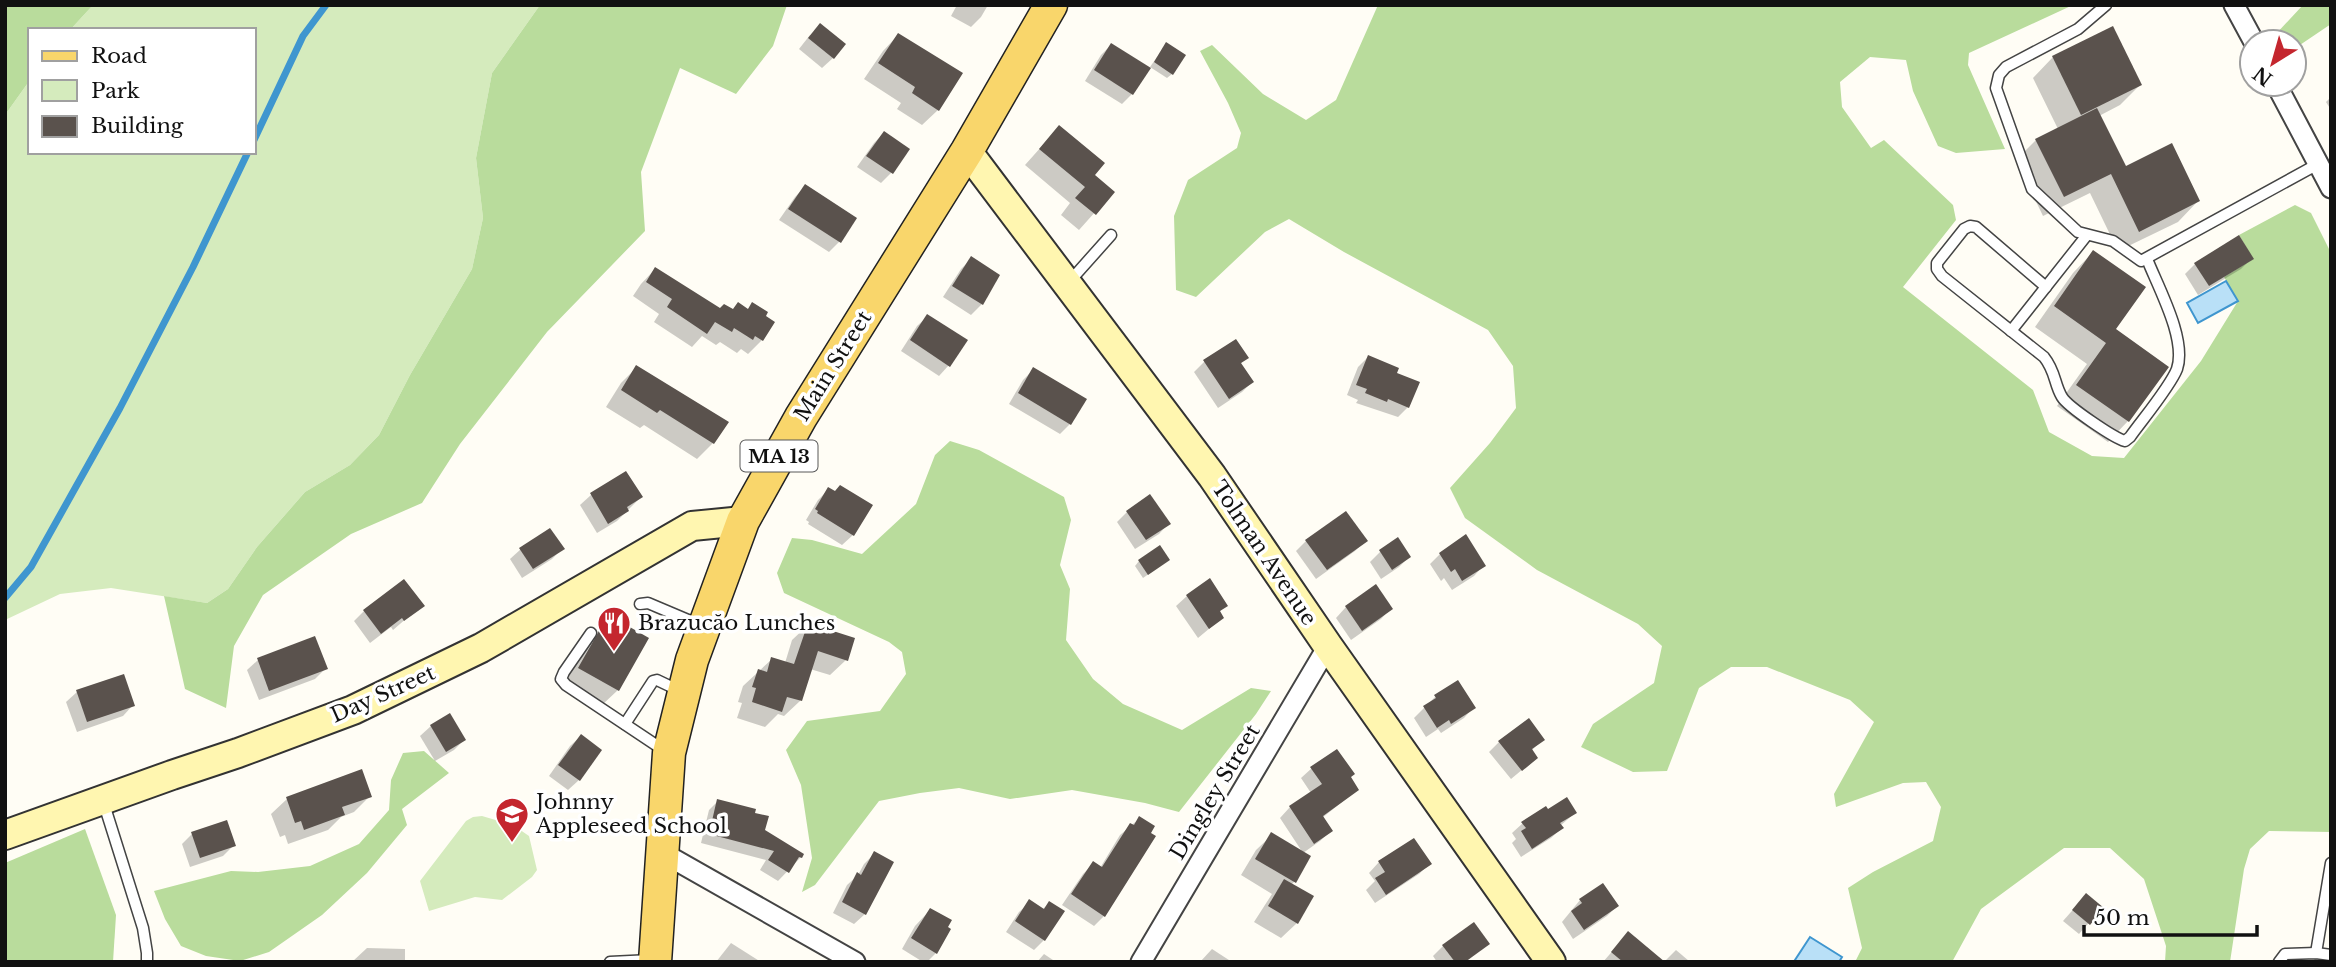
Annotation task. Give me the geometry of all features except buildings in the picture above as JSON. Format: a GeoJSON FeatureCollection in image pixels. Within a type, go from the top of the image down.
{"type":"FeatureCollection","features":[{"type":"Feature","properties":{"kind":"main road","name":"Main Street"},"geometry":{"type":"LineString","coordinates":[[655,961],[669,753],[683,693],[704,626],[743,521],[801,417],[967,151],[1051,5]]}},
{"type":"Feature","properties":{"kind":"street"},"geometry":{"type":"LineString","coordinates":[[2234,5],[2246,28]]}},
{"type":"Feature","properties":{"kind":"street"},"geometry":{"type":"LineString","coordinates":[[2283,98],[2331,188]]}},
{"type":"Feature","properties":{"kind":"street","name":"Tolman Avenue"},"geometry":{"type":"LineString","coordinates":[[967,151],[1212,475],[1328,646],[1551,962]]}},
{"type":"Feature","properties":{"kind":"street","name":"Day Street"},"geometry":{"type":"LineString","coordinates":[[5,835],[353,710],[481,648],[692,526],[743,521]]}},
{"type":"Feature","properties":{"kind":"street","name":"Dingley Street"},"geometry":{"type":"LineString","coordinates":[[1141,962],[1328,646]]}},
{"type":"Feature","properties":{"kind":"street"},"geometry":{"type":"LineString","coordinates":[[663,853],[855,962]]}},
{"type":"Feature","properties":{"kind":"lane"},"geometry":{"type":"LineString","coordinates":[[2106,5],[2078,29],[2006,67],[1999,75],[1996,88],[2032,189],[2073,228],[2087,235],[2113,241],[2141,261],[2318,164]]}},
{"type":"Feature","properties":{"kind":"lane"},"geometry":{"type":"LineString","coordinates":[[2046,286],[1976,227],[1964,229],[1937,263],[1941,275],[2043,357],[2054,373],[2061,396],[2067,402],[2111,435],[2125,440],[2130,437],[2172,378],[2179,360],[2176,333],[2147,259]]}},
{"type":"Feature","properties":{"kind":"lane"},"geometry":{"type":"LineString","coordinates":[[1067,284],[1111,235]]}},
{"type":"Feature","properties":{"kind":"lane"},"geometry":{"type":"LineString","coordinates":[[2011,331],[2087,235]]}},
{"type":"Feature","properties":{"kind":"lane"},"geometry":{"type":"LineString","coordinates":[[640,604],[648,603],[704,626]]}},
{"type":"Feature","properties":{"kind":"lane"},"geometry":{"type":"LineString","coordinates":[[591,633],[561,679],[566,685],[669,753]]}},
{"type":"Feature","properties":{"kind":"lane"},"geometry":{"type":"LineString","coordinates":[[625,724],[653,681],[683,693]]}},
{"type":"Feature","properties":{"kind":"lane"},"geometry":{"type":"LineString","coordinates":[[103,801],[143,928],[146,962]]}},
{"type":"Feature","properties":{"kind":"lane"},"geometry":{"type":"LineString","coordinates":[[2316,953],[2331,863]]}},
{"type":"Feature","properties":{"kind":"lane"},"geometry":{"type":"LineString","coordinates":[[2279,962],[2285,954],[2331,955]]}},
{"type":"Feature","properties":{"kind":"lane"},"geometry":{"type":"LineString","coordinates":[[610,962],[655,961]]}},
{"type":"Feature","properties":{"kind":"green space"},"geometry":{"type":"Polygon","coordinates":[[[5,5],[93,5],[72,28],[28,28],[28,83],[5,115],[5,5]]]}},
{"type":"Feature","properties":{"kind":"green space"},"geometry":{"type":"Polygon","coordinates":[[[93,5],[540,5],[492,73],[476,158],[483,218],[472,269],[410,375],[379,435],[350,465],[305,492],[257,547],[228,589],[207,603],[111,588],[60,594],[5,620],[5,115],[28,83],[28,154],[256,154],[256,28],[72,28],[93,5]]]}},
{"type":"Feature","properties":{"kind":"green space"},"geometry":{"type":"Polygon","coordinates":[[[540,5],[787,5],[773,46],[736,94],[680,68],[641,172],[645,231],[547,332],[460,444],[422,503],[351,534],[263,595],[234,646],[226,708],[185,689],[164,596],[207,603],[228,589],[257,547],[305,492],[350,465],[379,435],[410,375],[472,269],[483,218],[476,158],[492,73],[540,5]]]}},
{"type":"Feature","properties":{"kind":"green space"},"geometry":{"type":"Polygon","coordinates":[[[1378,5],[2073,5],[1969,53],[1968,65],[2005,149],[1956,153],[1938,146],[1913,91],[1906,60],[1870,57],[1840,82],[1842,107],[1871,148],[1884,140],[1953,205],[1956,220],[1903,287],[2033,390],[2049,432],[2092,456],[2124,458],[2201,361],[2238,301],[2224,277],[2253,259],[2239,235],[2295,205],[2311,213],[2331,253],[2331,832],[2269,831],[2250,849],[2244,869],[2230,962],[2165,962],[2166,946],[2144,879],[2110,848],[2064,848],[1981,909],[1952,962],[1855,962],[1862,948],[1848,888],[1933,841],[1941,807],[1926,782],[1903,783],[1836,807],[1834,794],[1874,722],[1850,700],[1767,667],[1731,667],[1699,688],[1667,771],[1633,772],[1581,747],[1593,724],[1654,683],[1662,646],[1638,624],[1537,570],[1465,518],[1450,488],[1490,443],[1516,408],[1513,366],[1488,330],[1289,219],[1265,232],[1196,297],[1176,290],[1174,216],[1188,180],[1237,148],[1241,133],[1200,51],[1212,45],[1263,94],[1306,120],[1336,100],[1378,5]]]}},
{"type":"Feature","properties":{"kind":"green space"},"geometry":{"type":"Polygon","coordinates":[[[2303,5],[2331,5],[2331,24],[2308,40],[2308,28],[2282,28],[2303,5]]]}},
{"type":"Feature","properties":{"kind":"green space"},"geometry":{"type":"Polygon","coordinates":[[[950,441],[979,450],[1064,497],[1071,520],[1060,565],[1070,589],[1066,640],[1093,679],[1123,704],[1182,730],[1251,688],[1271,691],[1179,812],[1072,790],[1010,799],[959,788],[879,801],[815,885],[802,892],[812,858],[801,785],[786,750],[807,721],[880,711],[906,674],[902,652],[889,642],[784,593],[777,573],[792,538],[812,540],[862,554],[916,504],[935,455],[950,441]]]}},
{"type":"Feature","properties":{"kind":"green space"},"geometry":{"type":"Polygon","coordinates":[[[424,751],[449,773],[402,809],[407,825],[367,873],[322,915],[269,952],[240,961],[206,956],[181,946],[165,919],[154,891],[231,871],[258,872],[310,866],[359,844],[389,810],[391,780],[403,753],[424,751]]]}},
{"type":"Feature","properties":{"kind":"green space"},"geometry":{"type":"Polygon","coordinates":[[[482,816],[513,825],[529,836],[537,870],[502,900],[475,897],[429,911],[420,881],[466,821],[482,816]]]}},
{"type":"Feature","properties":{"kind":"green space"},"geometry":{"type":"Polygon","coordinates":[[[85,829],[116,915],[113,962],[5,962],[5,863],[85,829]]]}},
{"type":"Feature","properties":{"kind":"water"},"geometry":{"type":"Polygon","coordinates":[[[2226,281],[2238,301],[2198,323],[2187,303],[2226,281]]]}},
{"type":"Feature","properties":{"kind":"water"},"geometry":{"type":"Polygon","coordinates":[[[1810,937],[1842,957],[1839,962],[1795,960],[1810,937]]]}},
{"type":"Feature","properties":{"kind":"waterway"},"geometry":{"type":"LineString","coordinates":[[256,136],[303,36],[326,5]]}},
{"type":"Feature","properties":{"kind":"waterway"},"geometry":{"type":"LineString","coordinates":[[5,598],[31,567],[120,408],[193,267],[247,154]]}},
{"type":"Feature","properties":{"kind":"place","name":"Brazucăo Lunches"},"geometry":{"type":"Point","coordinates":[614,653]}},
{"type":"Feature","properties":{"kind":"place","name":"Johnny Appleseed School"},"geometry":{"type":"Point","coordinates":[512,844]}}]}
